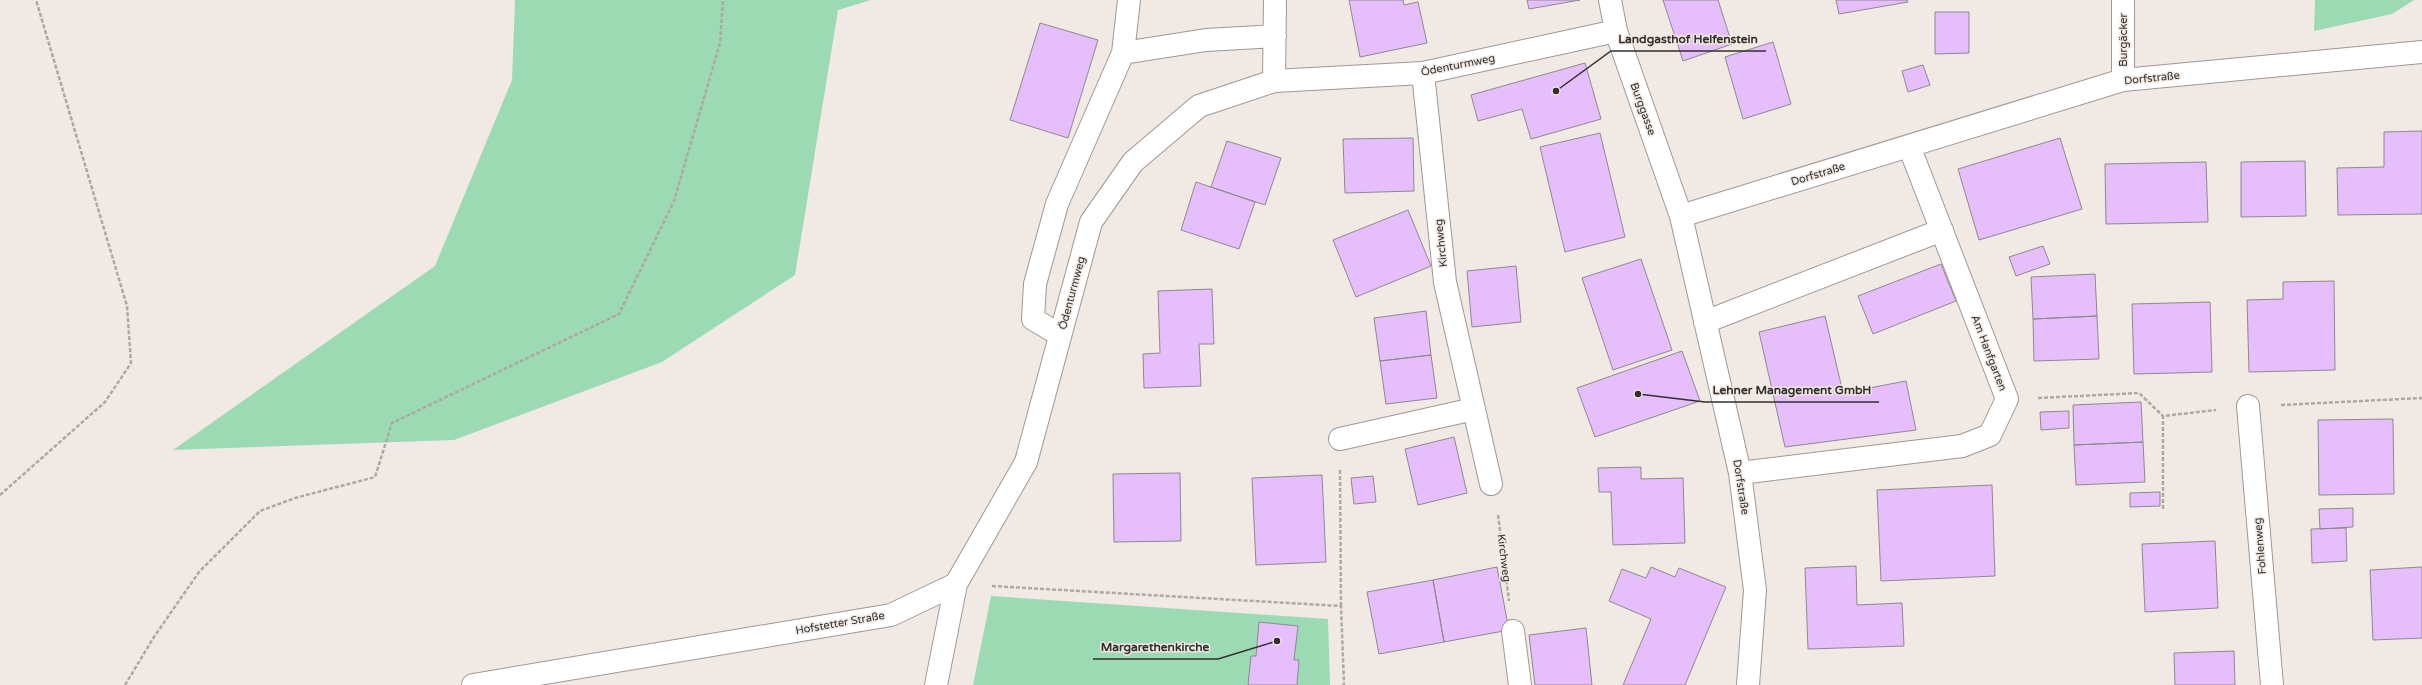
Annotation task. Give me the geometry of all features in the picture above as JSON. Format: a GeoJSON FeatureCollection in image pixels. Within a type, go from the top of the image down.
{"type":"FeatureCollection","features":[{"type":"Feature","properties":{"kind":"street","name":"Ödenturmweg"},"geometry":{"type":"LineString","coordinates":[[1129,0],[1123,52],[1057,204],[1035,284],[1033,319],[1060,336],[1091,222],[1134,162],[1199,106],[1274,81],[1423,73],[1616,31]]}},
{"type":"Feature","properties":{"kind":"street"},"geometry":{"type":"LineString","coordinates":[[1274,81],[1275,0]]}},
{"type":"Feature","properties":{"kind":"street","name":"Burggasse"},"geometry":{"type":"LineString","coordinates":[[1610,0],[1616,31],[1682,216]]}},
{"type":"Feature","properties":{"kind":"street","name":"Burgäcker"},"geometry":{"type":"LineString","coordinates":[[2123,0],[2123,80]]}},
{"type":"Feature","properties":{"kind":"street"},"geometry":{"type":"LineString","coordinates":[[1123,52],[1206,40],[1275,36]]}},
{"type":"Feature","properties":{"kind":"street","name":"Dorfstraße"},"geometry":{"type":"LineString","coordinates":[[1748,685],[1754,590],[1740,473],[1682,216],[2123,80],[2422,52]]}},
{"type":"Feature","properties":{"kind":"street","name":"Kirchweg"},"geometry":{"type":"LineString","coordinates":[[1423,73],[1445,282],[1491,484]]}},
{"type":"Feature","properties":{"kind":"street","name":"Am Hanfgarten"},"geometry":{"type":"LineString","coordinates":[[1740,473],[1962,446],[1990,434],[2007,399],[1909,146]]}},
{"type":"Feature","properties":{"kind":"street"},"geometry":{"type":"LineString","coordinates":[[1705,322],[1942,230]]}},
{"type":"Feature","properties":{"kind":"street"},"geometry":{"type":"LineString","coordinates":[[936,685],[956,584],[1026,462],[1060,336]]}},
{"type":"Feature","properties":{"kind":"street","name":"Fohlenweg"},"geometry":{"type":"LineString","coordinates":[[2248,406],[2272,685]]}},
{"type":"Feature","properties":{"kind":"street"},"geometry":{"type":"LineString","coordinates":[[1340,439],[1474,409]]}},
{"type":"Feature","properties":{"kind":"street","name":"Hofstetter Straße"},"geometry":{"type":"LineString","coordinates":[[474,685],[891,615],[956,584]]}},
{"type":"Feature","properties":{"kind":"street"},"geometry":{"type":"LineString","coordinates":[[1513,631],[1520,685]]}},
{"type":"Feature","properties":{"kind":"path"},"geometry":{"type":"LineString","coordinates":[[0,495],[105,402],[131,363],[127,306],[36,0]]}},
{"type":"Feature","properties":{"kind":"path"},"geometry":{"type":"LineString","coordinates":[[125,685],[199,572],[260,511],[295,498],[375,477],[392,423],[620,314],[674,201],[720,43],[723,0]]}},
{"type":"Feature","properties":{"kind":"path"},"geometry":{"type":"LineString","coordinates":[[2007,399],[2139,393],[2163,416],[2163,509]]}},
{"type":"Feature","properties":{"kind":"path"},"geometry":{"type":"LineString","coordinates":[[2163,416],[2248,406],[2422,398]]}},
{"type":"Feature","properties":{"kind":"path"},"geometry":{"type":"LineString","coordinates":[[1340,439],[1344,685]]}},
{"type":"Feature","properties":{"kind":"path","name":"Kirchweg"},"geometry":{"type":"LineString","coordinates":[[1491,484],[1501,530],[1513,631]]}},
{"type":"Feature","properties":{"kind":"path"},"geometry":{"type":"LineString","coordinates":[[986,585],[1342,606]]}},
{"type":"Feature","properties":{"kind":"green space"},"geometry":{"type":"Polygon","coordinates":[[[515,0],[871,0],[838,10],[795,275],[662,362],[454,440],[173,450],[435,266],[512,80],[515,0]]]}},
{"type":"Feature","properties":{"kind":"green space"},"geometry":{"type":"Polygon","coordinates":[[[2315,0],[2414,0],[2392,14],[2314,31],[2315,0]]]}},
{"type":"Feature","properties":{"kind":"green space"},"geometry":{"type":"Polygon","coordinates":[[[991,596],[1328,619],[1330,685],[973,685],[991,596]]]}},
{"type":"Feature","properties":{"kind":"building"},"geometry":{"type":"Polygon","coordinates":[[[1349,0],[1403,0],[1404,5],[1418,2],[1427,43],[1360,57],[1349,0]]]}},
{"type":"Feature","properties":{"kind":"building"},"geometry":{"type":"Polygon","coordinates":[[[1527,0],[1580,0],[1529,9],[1527,0]]]}},
{"type":"Feature","properties":{"kind":"building"},"geometry":{"type":"Polygon","coordinates":[[[1663,0],[1718,0],[1732,44],[1683,61],[1663,0]]]}},
{"type":"Feature","properties":{"kind":"building"},"geometry":{"type":"Polygon","coordinates":[[[1836,0],[1907,0],[1908,2],[1839,14],[1836,0]]]}},
{"type":"Feature","properties":{"kind":"building"},"geometry":{"type":"Polygon","coordinates":[[[1935,12],[1969,12],[1969,53],[1935,54],[1935,12]]]}},
{"type":"Feature","properties":{"kind":"building"},"geometry":{"type":"Polygon","coordinates":[[[1040,23],[1098,40],[1068,138],[1010,120],[1040,23]]]}},
{"type":"Feature","properties":{"kind":"building"},"geometry":{"type":"Polygon","coordinates":[[[1773,42],[1791,104],[1743,119],[1725,57],[1773,42]]]}},
{"type":"Feature","properties":{"kind":"building"},"geometry":{"type":"Polygon","coordinates":[[[1585,63],[1601,119],[1531,139],[1522,109],[1478,121],[1471,95],[1585,63]]]}},
{"type":"Feature","properties":{"kind":"building"},"geometry":{"type":"Polygon","coordinates":[[[1923,65],[1930,85],[1908,92],[1902,71],[1923,65]]]}},
{"type":"Feature","properties":{"kind":"building"},"geometry":{"type":"Polygon","coordinates":[[[2422,131],[2422,214],[2338,215],[2337,168],[2384,167],[2384,132],[2422,131]]]}},
{"type":"Feature","properties":{"kind":"building"},"geometry":{"type":"Polygon","coordinates":[[[1600,133],[1625,237],[1565,252],[1540,147],[1600,133]]]}},
{"type":"Feature","properties":{"kind":"building"},"geometry":{"type":"Polygon","coordinates":[[[1413,138],[1414,191],[1345,193],[1343,139],[1413,138]]]}},
{"type":"Feature","properties":{"kind":"building"},"geometry":{"type":"Polygon","coordinates":[[[2060,138],[2082,209],[1979,240],[1958,169],[2060,138]]]}},
{"type":"Feature","properties":{"kind":"building"},"geometry":{"type":"Polygon","coordinates":[[[1227,141],[1281,158],[1265,205],[1211,187],[1227,141]]]}},
{"type":"Feature","properties":{"kind":"building"},"geometry":{"type":"Polygon","coordinates":[[[2305,161],[2306,216],[2241,217],[2241,162],[2305,161]]]}},
{"type":"Feature","properties":{"kind":"building"},"geometry":{"type":"Polygon","coordinates":[[[2206,162],[2208,222],[2106,224],[2105,164],[2206,162]]]}},
{"type":"Feature","properties":{"kind":"building"},"geometry":{"type":"Polygon","coordinates":[[[1196,182],[1255,202],[1239,249],[1181,230],[1196,182]]]}},
{"type":"Feature","properties":{"kind":"building"},"geometry":{"type":"Polygon","coordinates":[[[1408,210],[1431,266],[1356,297],[1333,240],[1408,210]]]}},
{"type":"Feature","properties":{"kind":"building"},"geometry":{"type":"Polygon","coordinates":[[[2043,246],[2050,264],[2016,276],[2009,257],[2043,246]]]}},
{"type":"Feature","properties":{"kind":"building"},"geometry":{"type":"Polygon","coordinates":[[[1641,259],[1672,350],[1613,370],[1582,278],[1641,259]]]}},
{"type":"Feature","properties":{"kind":"building"},"geometry":{"type":"Polygon","coordinates":[[[1941,264],[1956,301],[1873,334],[1858,296],[1941,264]]]}},
{"type":"Feature","properties":{"kind":"building"},"geometry":{"type":"Polygon","coordinates":[[[1516,266],[1521,322],[1472,327],[1467,271],[1516,266]]]}},
{"type":"Feature","properties":{"kind":"building"},"geometry":{"type":"Polygon","coordinates":[[[2095,274],[2097,316],[2033,319],[2031,277],[2095,274]]]}},
{"type":"Feature","properties":{"kind":"building"},"geometry":{"type":"Polygon","coordinates":[[[2334,281],[2335,370],[2249,372],[2247,300],[2283,299],[2283,282],[2334,281]]]}},
{"type":"Feature","properties":{"kind":"building"},"geometry":{"type":"Polygon","coordinates":[[[1212,289],[1214,344],[1199,344],[1201,386],[1144,388],[1143,354],[1160,353],[1158,291],[1212,289]]]}},
{"type":"Feature","properties":{"kind":"building"},"geometry":{"type":"Polygon","coordinates":[[[2210,302],[2212,372],[2134,374],[2132,304],[2210,302]]]}},
{"type":"Feature","properties":{"kind":"building"},"geometry":{"type":"Polygon","coordinates":[[[1426,311],[1431,355],[1380,361],[1374,318],[1426,311]]]}},
{"type":"Feature","properties":{"kind":"building"},"geometry":{"type":"Polygon","coordinates":[[[1825,316],[1843,393],[1906,381],[1916,430],[1785,447],[1759,332],[1825,316]]]}},
{"type":"Feature","properties":{"kind":"building"},"geometry":{"type":"Polygon","coordinates":[[[2097,316],[2099,359],[2034,361],[2033,319],[2097,316]]]}},
{"type":"Feature","properties":{"kind":"building"},"geometry":{"type":"Polygon","coordinates":[[[1682,351],[1700,401],[1595,437],[1577,388],[1682,351]]]}},
{"type":"Feature","properties":{"kind":"building"},"geometry":{"type":"Polygon","coordinates":[[[1431,355],[1437,398],[1386,404],[1380,361],[1431,355]]]}},
{"type":"Feature","properties":{"kind":"building"},"geometry":{"type":"Polygon","coordinates":[[[2141,402],[2143,442],[2074,445],[2073,405],[2141,402]]]}},
{"type":"Feature","properties":{"kind":"building"},"geometry":{"type":"Polygon","coordinates":[[[2069,411],[2069,428],[2041,430],[2040,412],[2069,411]]]}},
{"type":"Feature","properties":{"kind":"building"},"geometry":{"type":"Polygon","coordinates":[[[2393,419],[2394,494],[2319,495],[2318,420],[2393,419]]]}},
{"type":"Feature","properties":{"kind":"building"},"geometry":{"type":"Polygon","coordinates":[[[1454,437],[1467,493],[1418,505],[1405,449],[1454,437]]]}},
{"type":"Feature","properties":{"kind":"building"},"geometry":{"type":"Polygon","coordinates":[[[2143,442],[2145,482],[2076,485],[2074,445],[2143,442]]]}},
{"type":"Feature","properties":{"kind":"building"},"geometry":{"type":"Polygon","coordinates":[[[1641,467],[1641,479],[1683,478],[1685,543],[1613,545],[1611,492],[1599,492],[1598,468],[1641,467]]]}},
{"type":"Feature","properties":{"kind":"building"},"geometry":{"type":"Polygon","coordinates":[[[1180,473],[1181,541],[1114,542],[1113,474],[1180,473]]]}},
{"type":"Feature","properties":{"kind":"building"},"geometry":{"type":"Polygon","coordinates":[[[1322,475],[1326,562],[1256,565],[1252,478],[1322,475]]]}},
{"type":"Feature","properties":{"kind":"building"},"geometry":{"type":"Polygon","coordinates":[[[1373,476],[1376,502],[1354,504],[1351,478],[1373,476]]]}},
{"type":"Feature","properties":{"kind":"building"},"geometry":{"type":"Polygon","coordinates":[[[1992,485],[1995,576],[1881,581],[1877,490],[1992,485]]]}},
{"type":"Feature","properties":{"kind":"building"},"geometry":{"type":"Polygon","coordinates":[[[2160,492],[2160,506],[2130,507],[2130,493],[2160,492]]]}},
{"type":"Feature","properties":{"kind":"building"},"geometry":{"type":"Polygon","coordinates":[[[2353,508],[2353,527],[2320,529],[2319,509],[2353,508]]]}},
{"type":"Feature","properties":{"kind":"building"},"geometry":{"type":"Polygon","coordinates":[[[2346,528],[2347,561],[2312,563],[2311,529],[2346,528]]]}},
{"type":"Feature","properties":{"kind":"building"},"geometry":{"type":"Polygon","coordinates":[[[2215,541],[2218,608],[2145,612],[2142,544],[2215,541]]]}},
{"type":"Feature","properties":{"kind":"building"},"geometry":{"type":"Polygon","coordinates":[[[1856,566],[1857,605],[1902,603],[1904,646],[1808,649],[1805,568],[1856,566]]]}},
{"type":"Feature","properties":{"kind":"building"},"geometry":{"type":"Polygon","coordinates":[[[1497,567],[1509,630],[1444,642],[1433,580],[1497,567]]]}},
{"type":"Feature","properties":{"kind":"building"},"geometry":{"type":"Polygon","coordinates":[[[1651,567],[1675,577],[1679,568],[1726,587],[1685,685],[1623,685],[1651,619],[1609,601],[1622,569],[1646,578],[1651,567]]]}},
{"type":"Feature","properties":{"kind":"building"},"geometry":{"type":"Polygon","coordinates":[[[2422,567],[2422,638],[2373,640],[2370,570],[2422,567]]]}},
{"type":"Feature","properties":{"kind":"building"},"geometry":{"type":"Polygon","coordinates":[[[1433,580],[1444,642],[1379,654],[1367,592],[1433,580]]]}},
{"type":"Feature","properties":{"kind":"building"},"geometry":{"type":"Polygon","coordinates":[[[1259,622],[1298,626],[1294,660],[1299,660],[1297,685],[1248,685],[1251,656],[1256,656],[1259,622]]]}},
{"type":"Feature","properties":{"kind":"building"},"geometry":{"type":"Polygon","coordinates":[[[1586,628],[1592,685],[1535,685],[1529,635],[1586,628]]]}},
{"type":"Feature","properties":{"kind":"building"},"geometry":{"type":"Polygon","coordinates":[[[2234,651],[2235,685],[2175,685],[2174,653],[2234,651]]]}},
{"type":"Feature","properties":{"kind":"place","name":"Landgasthof Helfenstein"},"geometry":{"type":"Point","coordinates":[1556,91]}},
{"type":"Feature","properties":{"kind":"place","name":"Lehner Management GmbH"},"geometry":{"type":"Point","coordinates":[1638,394]}},
{"type":"Feature","properties":{"kind":"place","name":"Margarethenkirche"},"geometry":{"type":"Point","coordinates":[1277,641]}}]}
